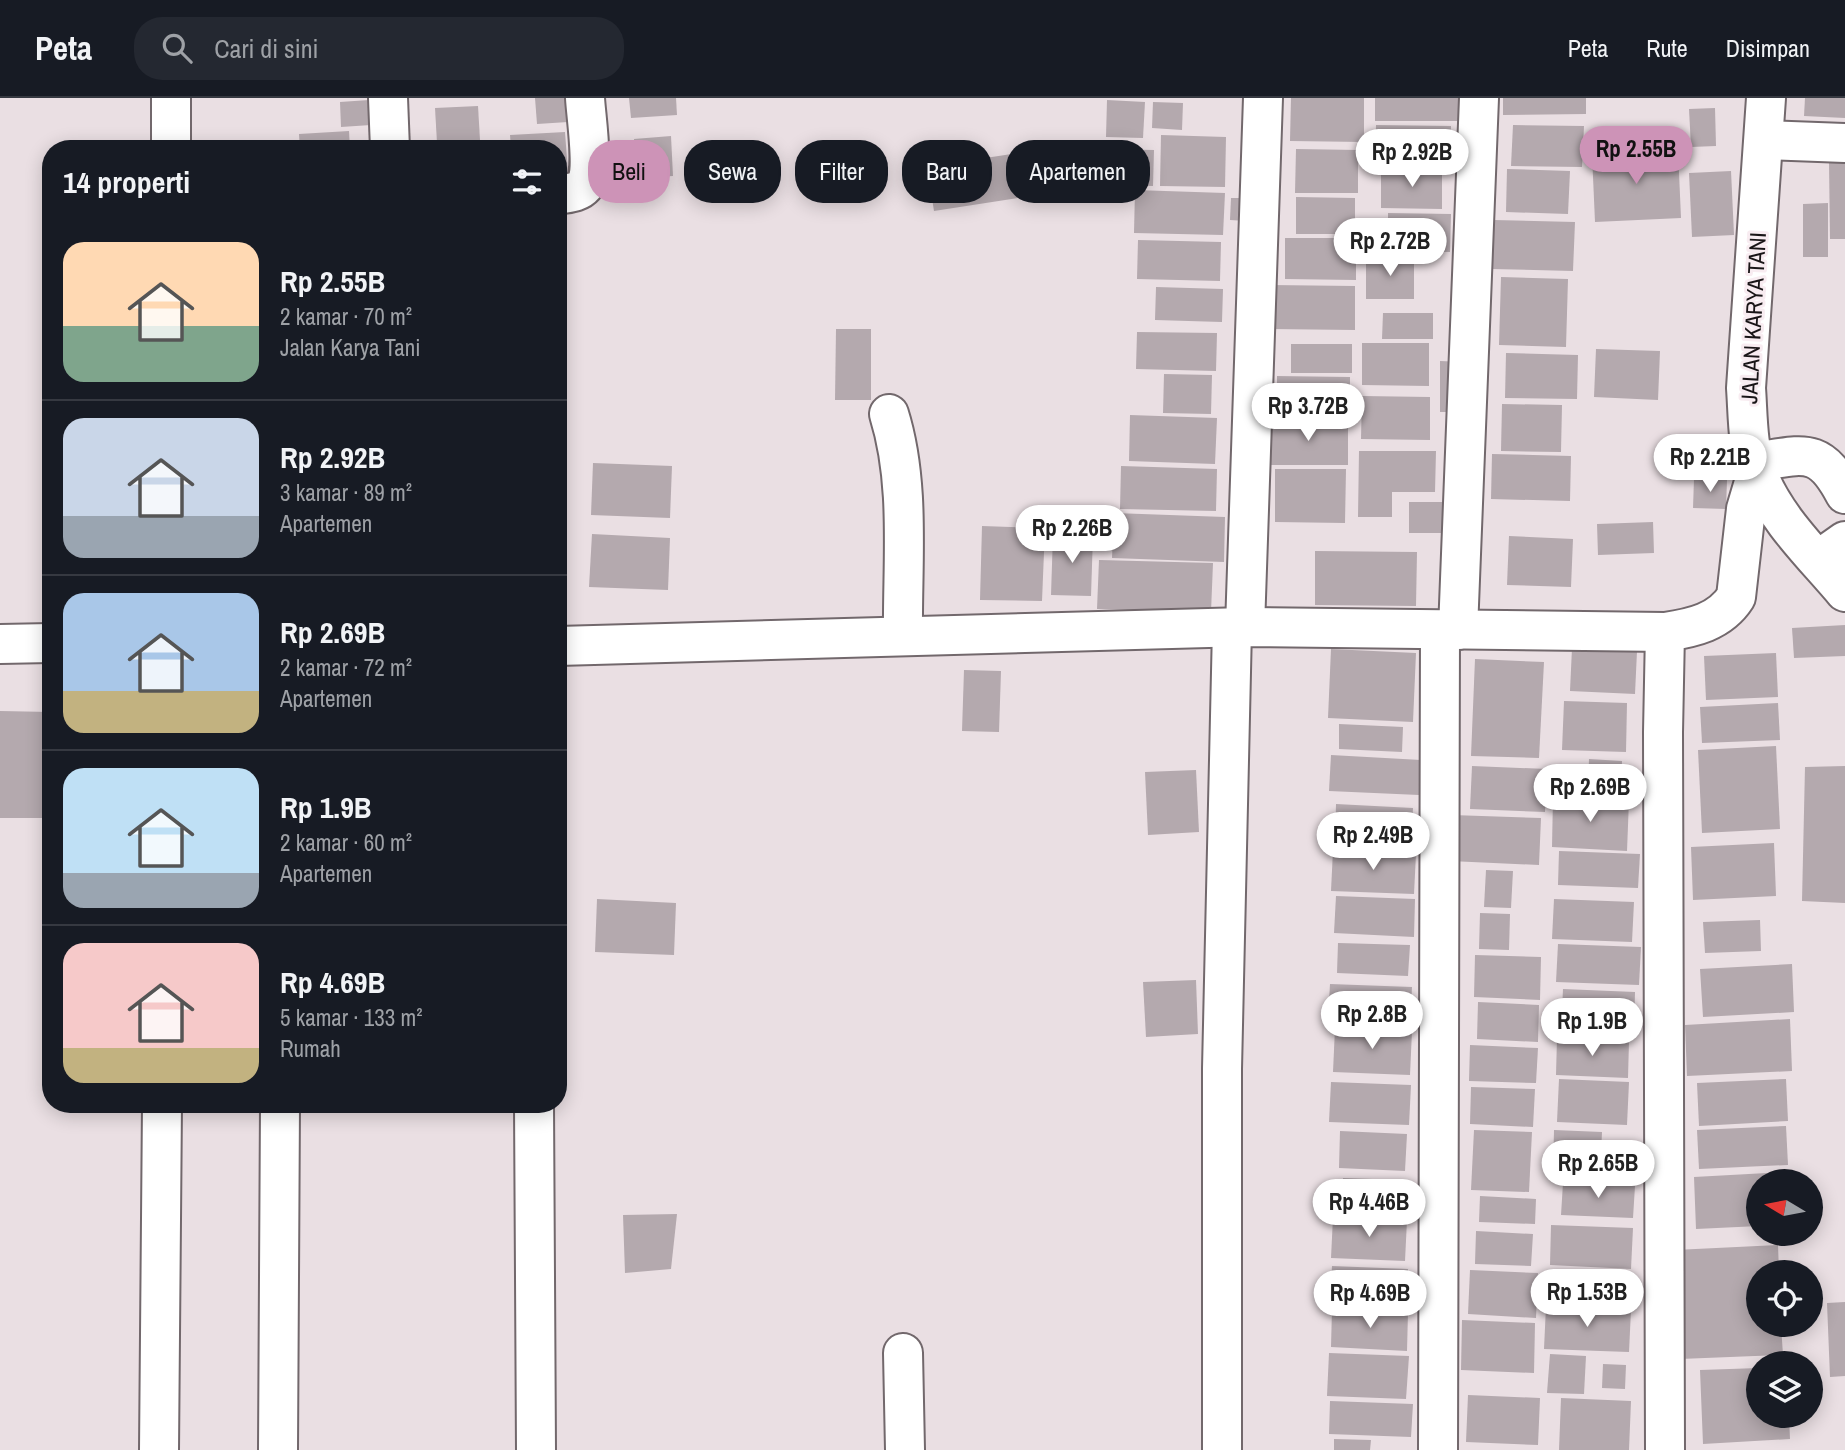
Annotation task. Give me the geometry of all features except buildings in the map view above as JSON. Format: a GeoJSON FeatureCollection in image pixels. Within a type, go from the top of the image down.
{"type":"FeatureCollection","features":[{"type":"Feature","properties":{"kind":"street"},"geometry":{"type":"LineString","coordinates":[[170,140],[171,98]]}},
{"type":"Feature","properties":{"kind":"street"},"geometry":{"type":"LineString","coordinates":[[388,98],[390,140]]}},
{"type":"Feature","properties":{"kind":"street"},"geometry":{"type":"LineString","coordinates":[[567,193],[584,186],[589,174],[585,98]]}},
{"type":"Feature","properties":{"kind":"street"},"geometry":{"type":"LineString","coordinates":[[1222,1450],[1222,1069],[1263,98]]}},
{"type":"Feature","properties":{"kind":"street"},"geometry":{"type":"LineString","coordinates":[[1438,1450],[1449,630],[1479,98]]}},
{"type":"Feature","properties":{"kind":"street","name":"JALAN KARYA TANI"},"geometry":{"type":"LineString","coordinates":[[1766,98],[1746,388],[1756,467],[1774,507],[1832,550],[1845,592]]}},
{"type":"Feature","properties":{"kind":"street"},"geometry":{"type":"LineString","coordinates":[[1764,140],[1845,142]]}},
{"type":"Feature","properties":{"kind":"street"},"geometry":{"type":"LineString","coordinates":[[888,414],[899,446],[902,477],[903,636]]}},
{"type":"Feature","properties":{"kind":"street"},"geometry":{"type":"LineString","coordinates":[[567,646],[1239,628],[1665,632],[1690,628],[1715,618],[1729,608],[1736,597],[1746,509],[1756,467],[1801,456],[1821,460],[1832,469],[1845,494]]}},
{"type":"Feature","properties":{"kind":"street"},"geometry":{"type":"LineString","coordinates":[[1665,632],[1665,1450]]}},
{"type":"Feature","properties":{"kind":"street"},"geometry":{"type":"LineString","coordinates":[[0,644],[42,643]]}},
{"type":"Feature","properties":{"kind":"street"},"geometry":{"type":"LineString","coordinates":[[159,1450],[162,1113]]}},
{"type":"Feature","properties":{"kind":"street"},"geometry":{"type":"LineString","coordinates":[[278,1450],[280,1113]]}},
{"type":"Feature","properties":{"kind":"street"},"geometry":{"type":"LineString","coordinates":[[534,1113],[536,1450]]}},
{"type":"Feature","properties":{"kind":"street"},"geometry":{"type":"LineString","coordinates":[[903,1353],[905,1450]]}}]}
